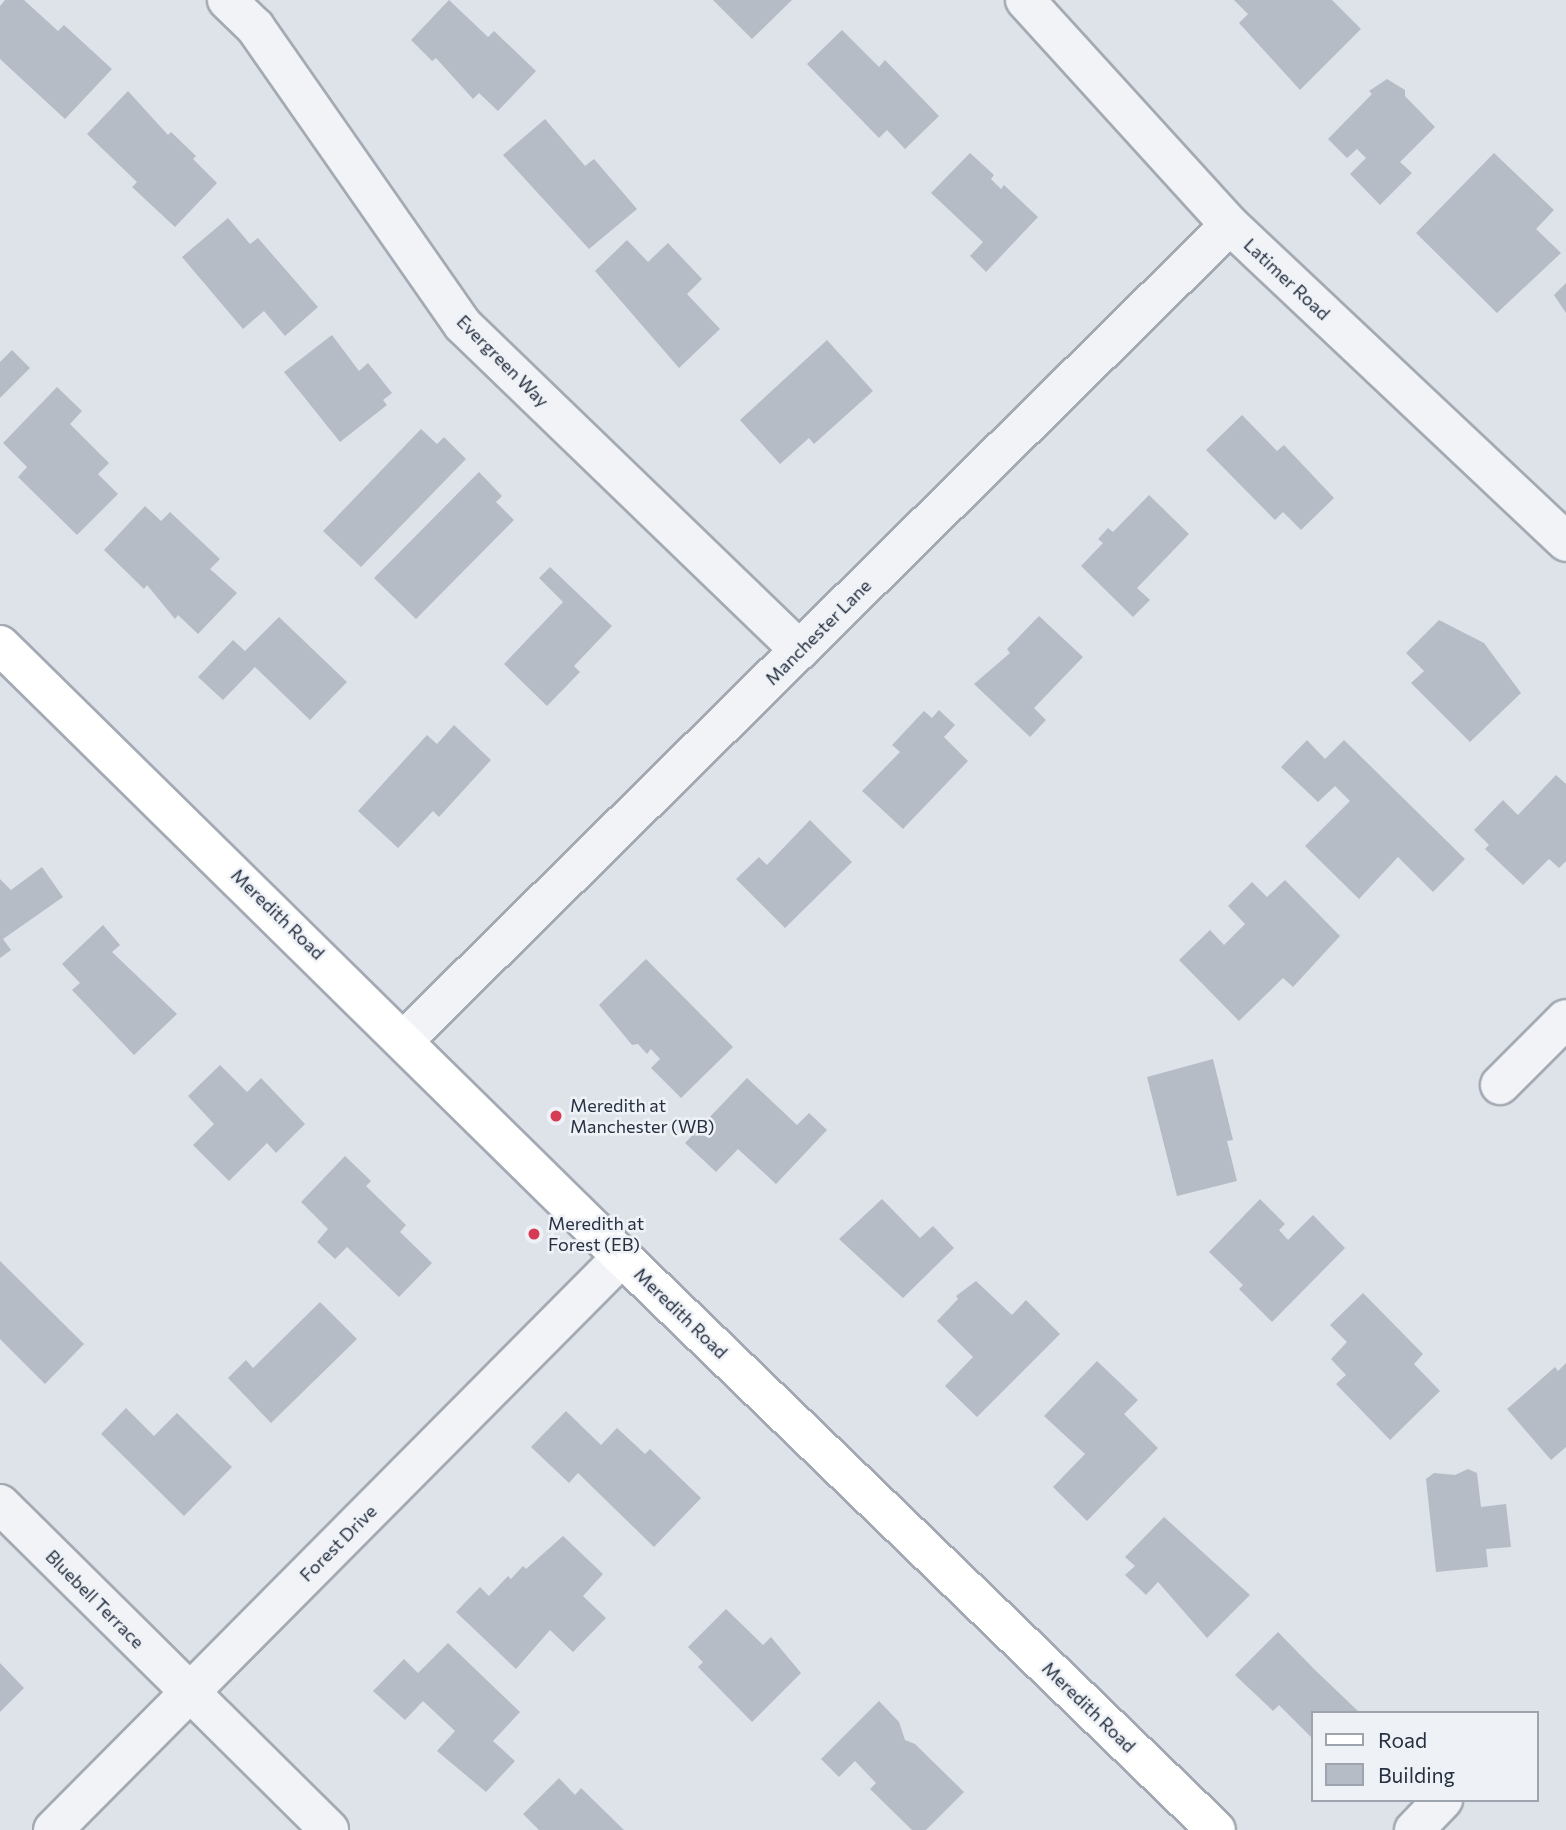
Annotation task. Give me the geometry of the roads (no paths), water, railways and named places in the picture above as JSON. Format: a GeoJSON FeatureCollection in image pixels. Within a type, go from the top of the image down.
{"type":"FeatureCollection","features":[{"type":"Feature","properties":{"kind":"street","name":"Evergreen Way"},"geometry":{"type":"LineString","coordinates":[[227,0],[255,27],[463,324],[800,650]]}},
{"type":"Feature","properties":{"kind":"street","name":"Latimer Road"},"geometry":{"type":"LineString","coordinates":[[1026,0],[1230,225],[1566,542]]}},
{"type":"Feature","properties":{"kind":"street","name":"Manchester Lane"},"geometry":{"type":"LineString","coordinates":[[405,1039],[1230,225]]}},
{"type":"Feature","properties":{"kind":"street","name":"Meredith Road"},"geometry":{"type":"LineString","coordinates":[[0,645],[405,1039],[622,1257],[1216,1830]]}},
{"type":"Feature","properties":{"kind":"street"},"geometry":{"type":"LineString","coordinates":[[1500,1086],[1566,1019]]}},
{"type":"Feature","properties":{"kind":"street","name":"Forest Drive"},"geometry":{"type":"LineString","coordinates":[[53,1830],[622,1257]]}},
{"type":"Feature","properties":{"kind":"street","name":"Bluebell Terrace"},"geometry":{"type":"LineString","coordinates":[[0,1504],[328,1830]]}},
{"type":"Feature","properties":{"kind":"street"},"geometry":{"type":"LineString","coordinates":[[1414,1830],[1441,1802]]}},
{"type":"Feature","properties":{"kind":"place","name":"Meredith at Manchester (WB)"},"geometry":{"type":"Point","coordinates":[556,1116]}},
{"type":"Feature","properties":{"kind":"place","name":"Meredith at Forest (EB)"},"geometry":{"type":"Point","coordinates":[534,1234]}}]}
